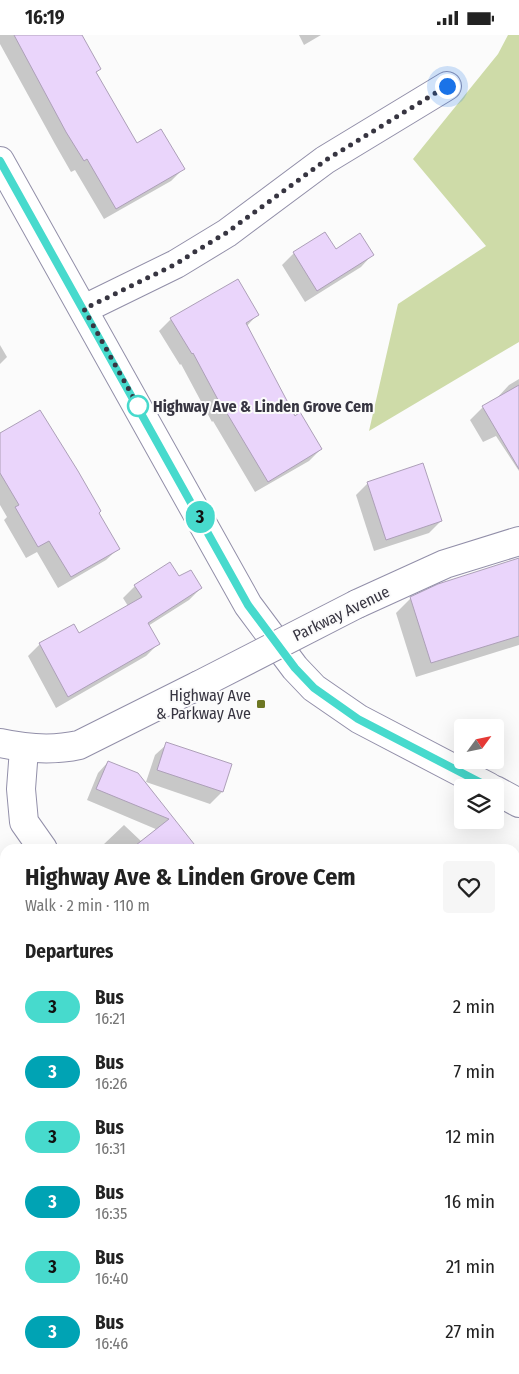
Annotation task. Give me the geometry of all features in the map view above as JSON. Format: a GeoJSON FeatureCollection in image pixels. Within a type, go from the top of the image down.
{"type":"FeatureCollection","features":[{"type":"Feature","properties":{"kind":"street"},"geometry":{"type":"LineString","coordinates":[[84,309],[176,264],[226,233],[326,160],[447,86]]}},
{"type":"Feature","properties":{"kind":"street"},"geometry":{"type":"LineString","coordinates":[[0,161],[248,605],[295,668],[314,688],[358,719],[474,779]]}},
{"type":"Feature","properties":{"kind":"street","name":"Parkway Avenue"},"geometry":{"type":"LineString","coordinates":[[12,746],[61,749],[78,745],[357,604],[445,565],[519,541]]}},
{"type":"Feature","properties":{"kind":"street"},"geometry":{"type":"LineString","coordinates":[[12,746],[21,789],[24,822],[39,844]]}},
{"type":"Feature","properties":{"kind":"street"},"geometry":{"type":"LineString","coordinates":[[504,795],[519,803]]}},
{"type":"Feature","properties":{"kind":"green space"},"geometry":{"type":"Polygon","coordinates":[[[508,35],[519,35],[519,342],[369,431],[398,304],[486,246],[413,159],[498,54],[508,35]]]}},
{"type":"Feature","properties":{"kind":"building"},"geometry":{"type":"Polygon","coordinates":[[[14,35],[82,35],[101,69],[96,72],[137,143],[161,129],[185,169],[116,209],[87,159],[84,161],[66,132],[14,35]]]}},
{"type":"Feature","properties":{"kind":"building"},"geometry":{"type":"Polygon","coordinates":[[[325,232],[336,249],[360,233],[374,255],[317,291],[293,252],[325,232]]]}},
{"type":"Feature","properties":{"kind":"building"},"geometry":{"type":"Polygon","coordinates":[[[238,279],[259,315],[246,323],[295,416],[300,412],[322,449],[268,482],[224,411],[193,353],[170,318],[238,279]]]}},
{"type":"Feature","properties":{"kind":"building"},"geometry":{"type":"Polygon","coordinates":[[[519,385],[519,469],[482,406],[519,385]]]}},
{"type":"Feature","properties":{"kind":"building"},"geometry":{"type":"Polygon","coordinates":[[[40,410],[78,471],[120,549],[71,577],[49,541],[38,547],[15,507],[19,505],[0,473],[0,433],[40,410]]]}},
{"type":"Feature","properties":{"kind":"building"},"geometry":{"type":"Polygon","coordinates":[[[423,463],[442,521],[386,540],[367,482],[423,463]]]}},
{"type":"Feature","properties":{"kind":"building"},"geometry":{"type":"Polygon","coordinates":[[[519,558],[519,636],[431,663],[410,597],[438,584],[519,558]]]}},
{"type":"Feature","properties":{"kind":"building"},"geometry":{"type":"Polygon","coordinates":[[[170,562],[179,576],[191,570],[202,588],[148,623],[160,644],[68,697],[39,643],[74,624],[79,633],[142,597],[134,585],[170,562]]]}},
{"type":"Feature","properties":{"kind":"building"},"geometry":{"type":"Polygon","coordinates":[[[166,742],[232,764],[223,792],[157,770],[166,742]]]}},
{"type":"Feature","properties":{"kind":"building"},"geometry":{"type":"Polygon","coordinates":[[[108,761],[138,773],[194,844],[137,844],[169,819],[96,789],[108,761]]]}},
{"type":"Feature","properties":{"kind":"bus line","name":"3"},"geometry":{"type":"LineString","coordinates":[[0,161],[248,605],[264,628],[295,668],[314,688],[358,719],[473,779]]}},
{"type":"Feature","properties":{"kind":"place","name":"Highway Ave & Linden Grove Cem"},"geometry":{"type":"Point","coordinates":[138,406]}},
{"type":"Feature","properties":{"kind":"place","name":"Highway Ave & Parkway Ave"},"geometry":{"type":"Point","coordinates":[261,704]}},
{"type":"Feature","properties":{"kind":"route"},"geometry":{"type":"LineString","coordinates":[[138,406],[142,413],[84,309],[176,264],[226,233],[326,160],[447,86]]}}]}
